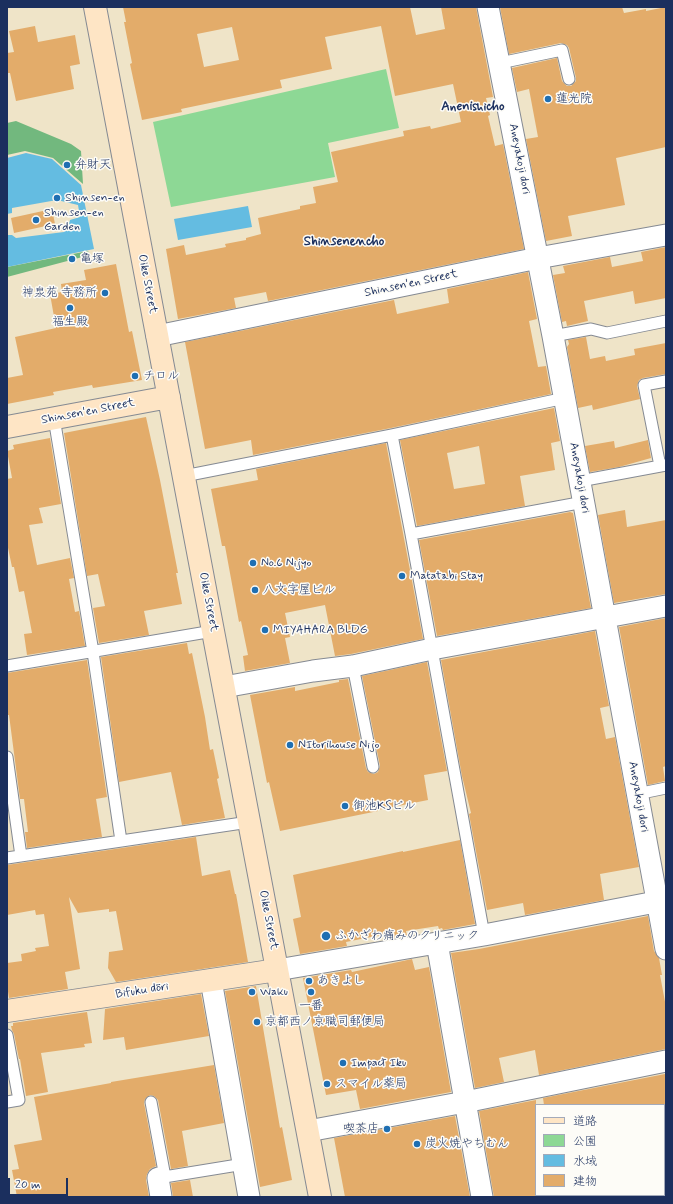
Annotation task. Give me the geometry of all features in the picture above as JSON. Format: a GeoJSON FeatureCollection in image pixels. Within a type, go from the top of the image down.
{"type":"FeatureCollection","features":[{"type":"Feature","properties":{"kind":"street","name":"Oike Street"},"geometry":{"type":"LineString","coordinates":[[95,7],[320,1197]]}},
{"type":"Feature","properties":{"kind":"street","name":"Aneyakoji dori"},"geometry":{"type":"LineString","coordinates":[[488,7],[553,336],[637,794],[661,901],[666,949]]}},
{"type":"Feature","properties":{"kind":"street","name":"Shinsen'en Street"},"geometry":{"type":"LineString","coordinates":[[157,336],[538,258],[666,235]]}},
{"type":"Feature","properties":{"kind":"street","name":"Shinsen'en Street"},"geometry":{"type":"LineString","coordinates":[[7,427],[169,397]]}},
{"type":"Feature","properties":{"kind":"street"},"geometry":{"type":"LineString","coordinates":[[224,687],[314,671],[353,666],[432,649],[666,606]]}},
{"type":"Feature","properties":{"kind":"street"},"geometry":{"type":"LineString","coordinates":[[277,970],[484,935],[661,901]]}},
{"type":"Feature","properties":{"kind":"street"},"geometry":{"type":"LineString","coordinates":[[437,943],[482,1197]]}},
{"type":"Feature","properties":{"kind":"street","name":"Bifuku dōri"},"geometry":{"type":"LineString","coordinates":[[7,1011],[277,970]]}},
{"type":"Feature","properties":{"kind":"street"},"geometry":{"type":"LineString","coordinates":[[211,980],[249,1197]]}},
{"type":"Feature","properties":{"kind":"street"},"geometry":{"type":"LineString","coordinates":[[308,1131],[465,1102],[666,1061]]}},
{"type":"Feature","properties":{"kind":"lane"},"geometry":{"type":"LineString","coordinates":[[500,63],[562,50],[568,79]]}},
{"type":"Feature","properties":{"kind":"lane"},"geometry":{"type":"LineString","coordinates":[[553,336],[591,329],[607,333],[666,321]]}},
{"type":"Feature","properties":{"kind":"lane"},"geometry":{"type":"LineString","coordinates":[[580,481],[663,466],[644,385],[666,381]]}},
{"type":"Feature","properties":{"kind":"lane"},"geometry":{"type":"LineString","coordinates":[[184,476],[392,435],[564,398]]}},
{"type":"Feature","properties":{"kind":"lane"},"geometry":{"type":"LineString","coordinates":[[54,418],[93,652],[121,841]]}},
{"type":"Feature","properties":{"kind":"lane"},"geometry":{"type":"LineString","coordinates":[[392,435],[484,935]]}},
{"type":"Feature","properties":{"kind":"lane"},"geometry":{"type":"LineString","coordinates":[[411,534],[584,502]]}},
{"type":"Feature","properties":{"kind":"lane"},"geometry":{"type":"LineString","coordinates":[[7,666],[213,631]]}},
{"type":"Feature","properties":{"kind":"lane"},"geometry":{"type":"LineString","coordinates":[[353,666],[373,767]]}},
{"type":"Feature","properties":{"kind":"lane"},"geometry":{"type":"LineString","coordinates":[[7,757],[20,856]]}},
{"type":"Feature","properties":{"kind":"lane"},"geometry":{"type":"LineString","coordinates":[[637,794],[666,788]]}},
{"type":"Feature","properties":{"kind":"lane"},"geometry":{"type":"LineString","coordinates":[[7,858],[249,822]]}},
{"type":"Feature","properties":{"kind":"lane"},"geometry":{"type":"LineString","coordinates":[[7,1035],[19,1100],[7,1102]]}},
{"type":"Feature","properties":{"kind":"lane"},"geometry":{"type":"LineString","coordinates":[[151,1102],[161,1184],[244,1164]]}},
{"type":"Feature","properties":{"kind":"green space"},"geometry":{"type":"Polygon","coordinates":[[[386,69],[399,128],[328,143],[335,177],[171,207],[153,122],[386,69]]]}},
{"type":"Feature","properties":{"kind":"green space"},"geometry":{"type":"Polygon","coordinates":[[[16,121],[71,144],[81,151],[83,184],[53,158],[25,151],[7,155],[7,123],[16,121]]]}},
{"type":"Feature","properties":{"kind":"green space"},"geometry":{"type":"Polygon","coordinates":[[[88,251],[90,255],[7,277],[7,267],[88,251]]]}},
{"type":"Feature","properties":{"kind":"water"},"geometry":{"type":"Polygon","coordinates":[[[26,153],[52,159],[81,185],[94,249],[7,267],[7,235],[12,235],[16,238],[64,232],[70,220],[80,217],[78,205],[57,200],[12,208],[12,213],[7,214],[7,158],[26,153]]]}},
{"type":"Feature","properties":{"kind":"water"},"geometry":{"type":"Polygon","coordinates":[[[248,206],[252,227],[178,240],[174,219],[248,206]]]}},
{"type":"Feature","properties":{"kind":"building"},"geometry":{"type":"Polygon","coordinates":[[[123,7],[410,7],[416,35],[445,29],[441,7],[476,7],[493,97],[486,98],[490,115],[488,116],[495,146],[503,144],[524,249],[268,301],[266,292],[234,298],[236,308],[178,319],[166,249],[184,245],[186,255],[226,247],[225,244],[246,240],[246,238],[261,234],[258,218],[300,209],[300,206],[316,203],[313,187],[338,182],[331,152],[404,136],[403,131],[430,126],[431,129],[461,122],[453,84],[395,96],[381,26],[325,37],[332,69],[280,80],[282,88],[181,109],[182,112],[142,120],[130,64],[132,63],[124,22],[126,22],[123,7]],[[232,27],[197,34],[204,67],[239,60],[232,27]]]}},
{"type":"Feature","properties":{"kind":"building"},"geometry":{"type":"Polygon","coordinates":[[[500,7],[622,7],[624,13],[666,7],[666,147],[616,158],[625,205],[568,216],[572,236],[546,241],[526,139],[538,137],[529,89],[517,92],[512,68],[557,58],[562,81],[567,86],[571,86],[576,81],[576,78],[569,48],[567,45],[561,43],[509,54],[500,7]]]}},
{"type":"Feature","properties":{"kind":"building"},"geometry":{"type":"Polygon","coordinates":[[[35,26],[38,42],[75,35],[80,64],[70,66],[74,89],[16,101],[10,73],[7,73],[7,53],[14,52],[9,31],[35,26]]]}},
{"type":"Feature","properties":{"kind":"building"},"geometry":{"type":"Polygon","coordinates":[[[52,209],[55,224],[14,233],[11,218],[52,209]]]}},
{"type":"Feature","properties":{"kind":"building"},"geometry":{"type":"Polygon","coordinates":[[[666,247],[666,298],[635,304],[633,291],[584,301],[588,321],[567,326],[566,321],[562,322],[553,275],[565,273],[563,266],[610,257],[612,267],[643,261],[641,252],[666,247]]]}},
{"type":"Feature","properties":{"kind":"building"},"geometry":{"type":"Polygon","coordinates":[[[116,264],[129,332],[132,331],[142,380],[93,388],[92,385],[53,392],[54,395],[7,404],[7,378],[23,375],[15,337],[56,328],[50,294],[62,292],[61,284],[86,280],[84,270],[116,264]]]}},
{"type":"Feature","properties":{"kind":"building"},"geometry":{"type":"Polygon","coordinates":[[[528,272],[537,319],[529,321],[538,367],[546,366],[551,394],[391,428],[253,455],[251,440],[205,449],[185,342],[394,300],[397,314],[449,303],[447,289],[528,272]]]}},
{"type":"Feature","properties":{"kind":"building"},"geometry":{"type":"Polygon","coordinates":[[[586,337],[590,359],[605,356],[606,361],[635,355],[634,349],[666,343],[666,374],[639,380],[637,386],[640,399],[593,410],[592,405],[578,408],[567,347],[569,344],[568,340],[586,337]]]}},
{"type":"Feature","properties":{"kind":"building"},"geometry":{"type":"Polygon","coordinates":[[[554,408],[560,441],[551,443],[555,470],[520,476],[525,506],[417,526],[400,440],[554,408]],[[479,446],[447,453],[454,489],[485,484],[479,446]]]}},
{"type":"Feature","properties":{"kind":"building"},"geometry":{"type":"Polygon","coordinates":[[[146,417],[178,573],[176,573],[182,604],[144,611],[149,635],[99,643],[93,608],[105,606],[98,574],[87,576],[64,433],[146,417]]]}},
{"type":"Feature","properties":{"kind":"building"},"geometry":{"type":"Polygon","coordinates":[[[50,438],[61,504],[39,508],[43,523],[29,525],[37,565],[70,558],[74,578],[69,579],[75,612],[79,611],[85,646],[27,655],[24,634],[32,633],[24,591],[19,592],[7,543],[7,479],[12,478],[7,451],[14,449],[13,445],[50,438]]]}},
{"type":"Feature","properties":{"kind":"building"},"geometry":{"type":"Polygon","coordinates":[[[648,440],[651,458],[619,467],[590,472],[585,446],[614,441],[615,448],[648,440]]]}},
{"type":"Feature","properties":{"kind":"building"},"geometry":{"type":"Polygon","coordinates":[[[386,443],[423,639],[335,656],[325,605],[285,613],[290,637],[285,638],[290,663],[245,671],[243,656],[248,655],[241,621],[239,622],[225,546],[222,546],[211,489],[258,480],[256,469],[386,443]]]}},
{"type":"Feature","properties":{"kind":"building"},"geometry":{"type":"Polygon","coordinates":[[[625,510],[627,527],[666,520],[666,594],[614,603],[598,515],[625,510]]]}},
{"type":"Feature","properties":{"kind":"building"},"geometry":{"type":"Polygon","coordinates":[[[570,512],[573,513],[591,608],[437,636],[419,540],[570,512]]]}},
{"type":"Feature","properties":{"kind":"building"},"geometry":{"type":"Polygon","coordinates":[[[666,618],[666,766],[663,767],[665,781],[648,785],[619,627],[666,618]]]}},
{"type":"Feature","properties":{"kind":"building"},"geometry":{"type":"Polygon","coordinates":[[[595,631],[609,706],[600,708],[606,739],[615,737],[639,867],[600,874],[604,900],[525,915],[523,903],[487,910],[469,814],[471,813],[462,776],[441,660],[595,631]]]}},
{"type":"Feature","properties":{"kind":"building"},"geometry":{"type":"Polygon","coordinates":[[[187,643],[189,654],[192,653],[210,750],[213,749],[225,818],[182,825],[171,772],[119,782],[101,657],[187,643]]]}},
{"type":"Feature","properties":{"kind":"building"},"geometry":{"type":"Polygon","coordinates":[[[87,660],[107,797],[96,799],[102,837],[27,848],[25,832],[28,832],[24,799],[20,799],[9,715],[7,715],[7,673],[87,660]]]}},
{"type":"Feature","properties":{"kind":"building"},"geometry":{"type":"Polygon","coordinates":[[[427,662],[447,771],[424,775],[428,800],[280,831],[269,782],[267,783],[250,695],[295,687],[295,691],[348,679],[366,768],[368,772],[374,774],[378,772],[380,766],[362,676],[427,662]]]}},
{"type":"Feature","properties":{"kind":"building"},"geometry":{"type":"Polygon","coordinates":[[[196,837],[202,876],[230,870],[236,894],[248,962],[116,982],[108,968],[109,952],[123,950],[116,911],[109,912],[109,909],[78,913],[69,897],[80,969],[65,972],[68,989],[9,998],[7,985],[7,963],[22,961],[21,954],[36,951],[35,948],[49,946],[44,914],[36,915],[35,910],[7,915],[7,865],[196,837]]]}},
{"type":"Feature","properties":{"kind":"building"},"geometry":{"type":"Polygon","coordinates":[[[460,840],[475,924],[443,930],[442,928],[439,929],[438,926],[406,931],[407,936],[386,939],[385,934],[346,942],[347,946],[300,954],[293,919],[301,917],[293,875],[460,840]]]}},
{"type":"Feature","properties":{"kind":"building"},"geometry":{"type":"Polygon","coordinates":[[[648,916],[654,951],[659,958],[662,975],[660,975],[666,1007],[666,1049],[539,1075],[535,1050],[499,1058],[504,1082],[475,1088],[451,953],[479,949],[648,916]]]}},
{"type":"Feature","properties":{"kind":"building"},"geometry":{"type":"Polygon","coordinates":[[[412,959],[415,970],[429,967],[451,1092],[360,1109],[356,1090],[326,1095],[303,978],[351,970],[352,972],[412,959]]]}},
{"type":"Feature","properties":{"kind":"building"},"geometry":{"type":"Polygon","coordinates":[[[256,986],[280,1128],[282,1127],[292,1180],[260,1187],[225,991],[256,986]]]}},
{"type":"Feature","properties":{"kind":"building"},"geometry":{"type":"Polygon","coordinates":[[[201,994],[209,1036],[126,1050],[124,1037],[103,1040],[105,1009],[201,994]]]}},
{"type":"Feature","properties":{"kind":"building"},"geometry":{"type":"Polygon","coordinates":[[[87,1012],[92,1043],[84,1044],[85,1047],[41,1053],[48,1092],[26,1096],[20,1059],[11,1026],[13,1026],[13,1023],[87,1012]]]}},
{"type":"Feature","properties":{"kind":"building"},"geometry":{"type":"Polygon","coordinates":[[[214,1065],[224,1123],[182,1131],[188,1166],[171,1169],[158,1100],[154,1096],[150,1095],[145,1099],[144,1103],[156,1166],[150,1169],[147,1174],[146,1180],[149,1197],[17,1197],[12,1170],[19,1169],[14,1145],[42,1140],[34,1097],[111,1082],[214,1065]]]}},
{"type":"Feature","properties":{"kind":"building"},"geometry":{"type":"Polygon","coordinates":[[[665,1074],[666,1105],[544,1104],[543,1098],[665,1074]]]}},
{"type":"Feature","properties":{"kind":"building"},"geometry":{"type":"Polygon","coordinates":[[[536,1100],[536,1197],[494,1197],[479,1111],[536,1100]]]}},
{"type":"Feature","properties":{"kind":"building"},"geometry":{"type":"Polygon","coordinates":[[[455,1116],[470,1197],[345,1197],[334,1138],[455,1116]]]}},
{"type":"Feature","properties":{"kind":"building"},"geometry":{"type":"Polygon","coordinates":[[[190,1180],[193,1197],[173,1197],[171,1183],[190,1180]]]}},
{"type":"Feature","properties":{"kind":"place","name":"蓮光院"},"geometry":{"type":"Point","coordinates":[548,99]}},
{"type":"Feature","properties":{"kind":"place","name":"弁財天"},"geometry":{"type":"Point","coordinates":[67,165]}},
{"type":"Feature","properties":{"kind":"place","name":"Shinsen-en"},"geometry":{"type":"Point","coordinates":[57,198]}},
{"type":"Feature","properties":{"kind":"place","name":"Shinsen-en Garden"},"geometry":{"type":"Point","coordinates":[36,220]}},
{"type":"Feature","properties":{"kind":"place","name":"亀塚"},"geometry":{"type":"Point","coordinates":[72,259]}},
{"type":"Feature","properties":{"kind":"place","name":"神泉苑 寺務所"},"geometry":{"type":"Point","coordinates":[105,293]}},
{"type":"Feature","properties":{"kind":"place","name":"福生殿"},"geometry":{"type":"Point","coordinates":[70,308]}},
{"type":"Feature","properties":{"kind":"place","name":"チロル"},"geometry":{"type":"Point","coordinates":[135,376]}},
{"type":"Feature","properties":{"kind":"place","name":"No.6 Nijyo"},"geometry":{"type":"Point","coordinates":[253,563]}},
{"type":"Feature","properties":{"kind":"place","name":"Matatabi Stay"},"geometry":{"type":"Point","coordinates":[402,576]}},
{"type":"Feature","properties":{"kind":"place","name":"八文字屋ビル"},"geometry":{"type":"Point","coordinates":[255,590]}},
{"type":"Feature","properties":{"kind":"place","name":"MIYAHARA BLDG"},"geometry":{"type":"Point","coordinates":[265,630]}},
{"type":"Feature","properties":{"kind":"place","name":"NItorihouse Nijo"},"geometry":{"type":"Point","coordinates":[290,745]}},
{"type":"Feature","properties":{"kind":"place","name":"御池KSビル"},"geometry":{"type":"Point","coordinates":[345,806]}},
{"type":"Feature","properties":{"kind":"place","name":"ふかざわ痛みのクリニック"},"geometry":{"type":"Point","coordinates":[326,936]}},
{"type":"Feature","properties":{"kind":"place","name":"あきよし"},"geometry":{"type":"Point","coordinates":[309,981]}},
{"type":"Feature","properties":{"kind":"place","name":"Waku"},"geometry":{"type":"Point","coordinates":[252,992]}},
{"type":"Feature","properties":{"kind":"place","name":"一番"},"geometry":{"type":"Point","coordinates":[311,992]}},
{"type":"Feature","properties":{"kind":"place","name":"京都西ノ京職司郵便局"},"geometry":{"type":"Point","coordinates":[257,1022]}},
{"type":"Feature","properties":{"kind":"place","name":"Impact Iku"},"geometry":{"type":"Point","coordinates":[343,1063]}},
{"type":"Feature","properties":{"kind":"place","name":"スマイル薬局"},"geometry":{"type":"Point","coordinates":[327,1084]}},
{"type":"Feature","properties":{"kind":"place","name":"喫茶店"},"geometry":{"type":"Point","coordinates":[387,1129]}},
{"type":"Feature","properties":{"kind":"place","name":"炭火焼やちむん"},"geometry":{"type":"Point","coordinates":[417,1144]}},
{"type":"Feature","properties":{"kind":"district","name":"Anenishicho"},"geometry":{"type":"Point","coordinates":[473,107]}},
{"type":"Feature","properties":{"kind":"district","name":"Shinsenencho"},"geometry":{"type":"Point","coordinates":[344,242]}}]}
